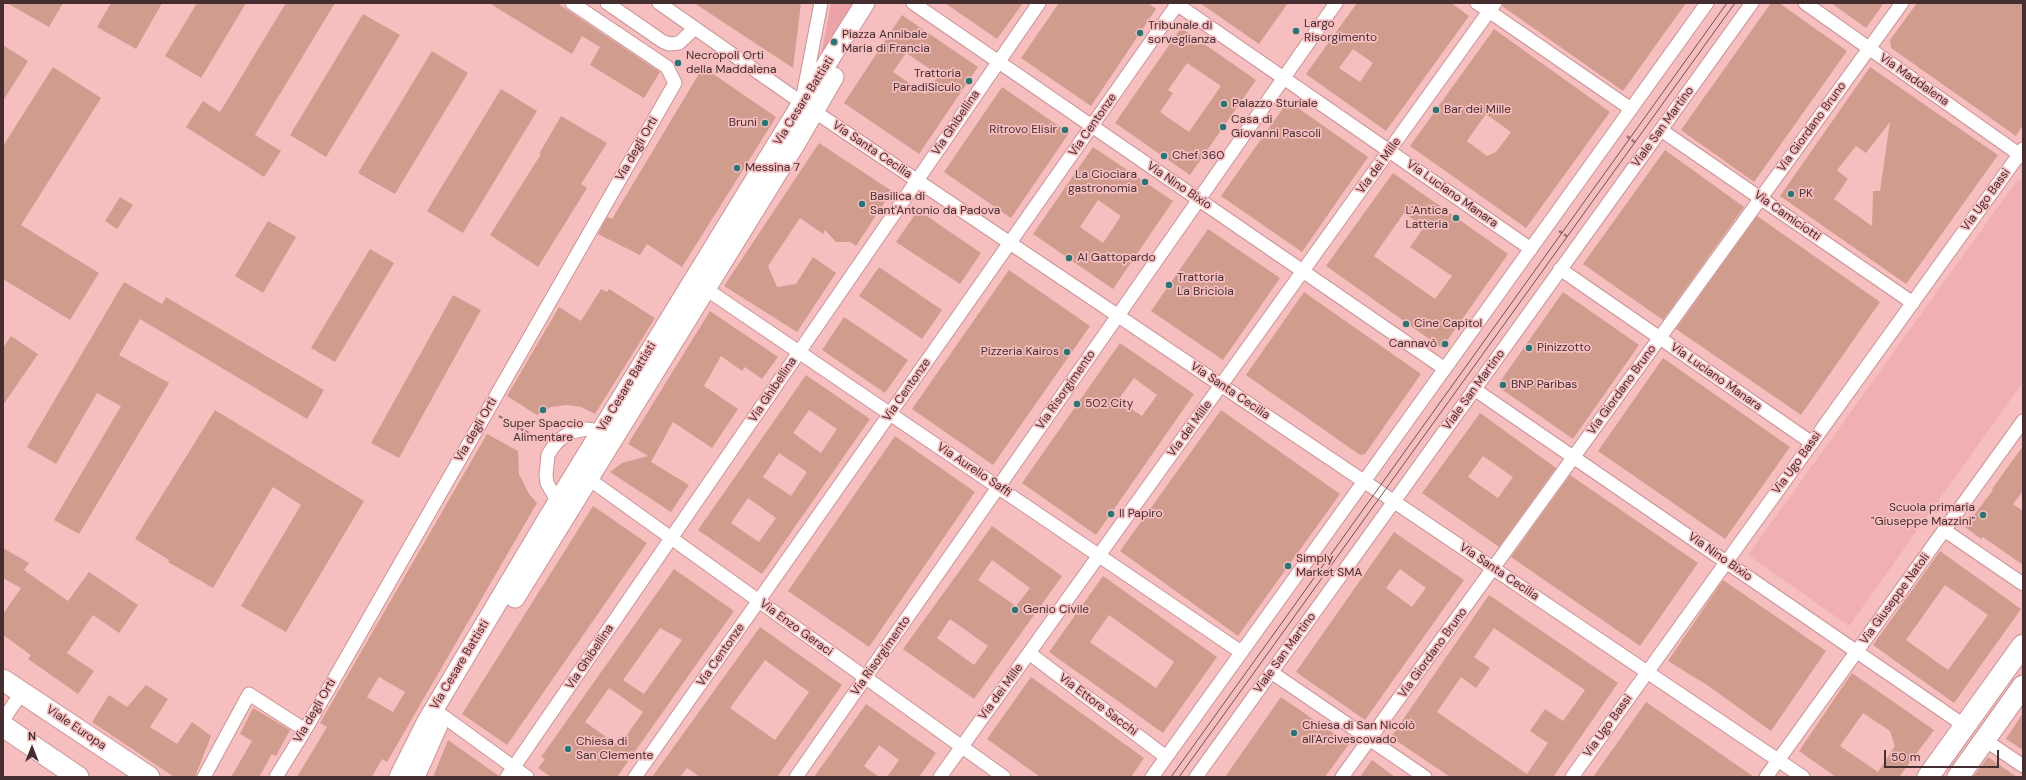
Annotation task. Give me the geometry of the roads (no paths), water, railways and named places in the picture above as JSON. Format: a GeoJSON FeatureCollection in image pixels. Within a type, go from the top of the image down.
{"type":"FeatureCollection","features":[{"type":"Feature","properties":{"kind":"main road","name":"Via Cesare Battisti"},"geometry":{"type":"LineString","coordinates":[[403,775],[442,716],[706,288],[865,3]]}},
{"type":"Feature","properties":{"kind":"main road","name":"Via Cesare Battisti"},"geometry":{"type":"LineString","coordinates":[[403,775],[427,721],[558,500],[808,107],[879,3]]}},
{"type":"Feature","properties":{"kind":"main road"},"geometry":{"type":"LineString","coordinates":[[1928,777],[2023,645]]}},
{"type":"Feature","properties":{"kind":"main road","name":"Viale Europa"},"geometry":{"type":"LineString","coordinates":[[3,680],[149,777]]}},
{"type":"Feature","properties":{"kind":"main road"},"geometry":{"type":"LineString","coordinates":[[1958,777],[2023,686]]}},
{"type":"Feature","properties":{"kind":"main road"},"geometry":{"type":"LineString","coordinates":[[3,726],[78,777]]}},
{"type":"Feature","properties":{"kind":"street","name":"Via degli Orti"},"geometry":{"type":"LineString","coordinates":[[276,777],[305,730],[676,83],[667,67],[572,3]]}},
{"type":"Feature","properties":{"kind":"street"},"geometry":{"type":"LineString","coordinates":[[607,3],[662,41],[669,44],[679,44],[695,28]]}},
{"type":"Feature","properties":{"kind":"street","name":"Via Santa Cecilia"},"geometry":{"type":"LineString","coordinates":[[658,3],[674,8],[695,28],[808,107],[1803,777]]}},
{"type":"Feature","properties":{"kind":"street"},"geometry":{"type":"LineString","coordinates":[[808,107],[821,3]]}},
{"type":"Feature","properties":{"kind":"street","name":"Via Nino Bixio"},"geometry":{"type":"LineString","coordinates":[[913,3],[1445,369]]}},
{"type":"Feature","properties":{"kind":"street","name":"Via Ghibellina"},"geometry":{"type":"LineString","coordinates":[[511,772],[1039,3]]}},
{"type":"Feature","properties":{"kind":"street","name":"Via Luciano Manara"},"geometry":{"type":"LineString","coordinates":[[1177,3],[1531,249]]}},
{"type":"Feature","properties":{"kind":"street","name":"Via Centonze"},"geometry":{"type":"LineString","coordinates":[[635,777],[1177,3]]}},
{"type":"Feature","properties":{"kind":"street","name":"Via Risorgimento"},"geometry":{"type":"LineString","coordinates":[[796,777],[1336,3]]}},
{"type":"Feature","properties":{"kind":"street"},"geometry":{"type":"LineString","coordinates":[[1477,3],[1492,7],[1631,109]]}},
{"type":"Feature","properties":{"kind":"street"},"geometry":{"type":"LineString","coordinates":[[1152,777],[1708,3]]}},
{"type":"Feature","properties":{"kind":"street","name":"Viale San Martino"},"geometry":{"type":"LineString","coordinates":[[1196,777],[1752,3]]}},
{"type":"Feature","properties":{"kind":"street","name":"Via Maddalena"},"geometry":{"type":"LineString","coordinates":[[1805,3],[1869,49],[2022,154]]}},
{"type":"Feature","properties":{"kind":"street","name":"Via Giordano Bruno"},"geometry":{"type":"LineString","coordinates":[[1342,777],[1902,3]]}},
{"type":"Feature","properties":{"kind":"street","name":"Via dei Mille"},"geometry":{"type":"LineString","coordinates":[[940,777],[1492,7]]}},
{"type":"Feature","properties":{"kind":"street","name":"Via Camiciotti"},"geometry":{"type":"LineString","coordinates":[[1661,130],[1912,303]]}},
{"type":"Feature","properties":{"kind":"street","name":"Via Ugo Bassi"},"geometry":{"type":"LineString","coordinates":[[1572,777],[1912,303],[2022,154]]}},
{"type":"Feature","properties":{"kind":"street","name":"Via Luciano Manara"},"geometry":{"type":"LineString","coordinates":[[1560,269],[1812,443]]}},
{"type":"Feature","properties":{"kind":"street","name":"Via Aurelio Saffi"},"geometry":{"type":"LineString","coordinates":[[706,288],[1241,652]]}},
{"type":"Feature","properties":{"kind":"street","name":"Via Nino Bixio"},"geometry":{"type":"LineString","coordinates":[[1474,389],[1964,726]]}},
{"type":"Feature","properties":{"kind":"street","name":"Via Giuseppe Natoli"},"geometry":{"type":"LineString","coordinates":[[1766,777],[2023,421]]}},
{"type":"Feature","properties":{"kind":"street"},"geometry":{"type":"LineString","coordinates":[[558,500],[547,483],[546,474],[548,455],[559,440],[571,432],[587,429],[601,431]]}},
{"type":"Feature","properties":{"kind":"street","name":"Via Enzo Geraci"},"geometry":{"type":"LineString","coordinates":[[589,479],[1004,777]]}},
{"type":"Feature","properties":{"kind":"street"},"geometry":{"type":"LineString","coordinates":[[1944,530],[2023,584]]}},
{"type":"Feature","properties":{"kind":"street","name":"Via Ettore Sacchi"},"geometry":{"type":"LineString","coordinates":[[1029,653],[1166,757]]}},
{"type":"Feature","properties":{"kind":"street"},"geometry":{"type":"LineString","coordinates":[[1271,672],[1425,777]]}},
{"type":"Feature","properties":{"kind":"street"},"geometry":{"type":"LineString","coordinates":[[3,720],[22,692]]}},
{"type":"Feature","properties":{"kind":"street"},"geometry":{"type":"LineString","coordinates":[[204,777],[249,694],[305,730]]}},
{"type":"Feature","properties":{"kind":"street"},"geometry":{"type":"LineString","coordinates":[[442,716],[511,772],[528,777]]}},
{"type":"Feature","properties":{"kind":"street"},"geometry":{"type":"LineString","coordinates":[[1984,740],[2023,766]]}},
{"type":"Feature","properties":{"kind":"tram line"},"geometry":{"type":"LineString","coordinates":[[1171,777],[1727,3]]}},
{"type":"Feature","properties":{"kind":"tram line"},"geometry":{"type":"LineString","coordinates":[[1179,777],[1735,3]]}},
{"type":"Feature","properties":{"kind":"place","name":"Largo Risorgimento"},"geometry":{"type":"Point","coordinates":[1296,31]}},
{"type":"Feature","properties":{"kind":"place","name":"Tribunale di sorveglianza"},"geometry":{"type":"Point","coordinates":[1140,33]}},
{"type":"Feature","properties":{"kind":"place","name":"Piazza Annibale Maria di Francia"},"geometry":{"type":"Point","coordinates":[834,42]}},
{"type":"Feature","properties":{"kind":"place","name":"Necropoli Orti della Maddalena"},"geometry":{"type":"Point","coordinates":[678,63]}},
{"type":"Feature","properties":{"kind":"place","name":"Trattoria ParadiSiculo"},"geometry":{"type":"Point","coordinates":[969,81]}},
{"type":"Feature","properties":{"kind":"place","name":"Palazzo Sturiale"},"geometry":{"type":"Point","coordinates":[1224,104]}},
{"type":"Feature","properties":{"kind":"place","name":"Bar dei Mille"},"geometry":{"type":"Point","coordinates":[1436,110]}},
{"type":"Feature","properties":{"kind":"place","name":"Bruni"},"geometry":{"type":"Point","coordinates":[765,123]}},
{"type":"Feature","properties":{"kind":"place","name":"Casa di Giovanni Pascoli"},"geometry":{"type":"Point","coordinates":[1223,127]}},
{"type":"Feature","properties":{"kind":"place","name":"Ritrovo Elisir"},"geometry":{"type":"Point","coordinates":[1065,130]}},
{"type":"Feature","properties":{"kind":"place","name":"Chef 360"},"geometry":{"type":"Point","coordinates":[1164,156]}},
{"type":"Feature","properties":{"kind":"place","name":"Messina 7"},"geometry":{"type":"Point","coordinates":[737,168]}},
{"type":"Feature","properties":{"kind":"place","name":"La Ciociara gastronomia"},"geometry":{"type":"Point","coordinates":[1145,182]}},
{"type":"Feature","properties":{"kind":"place","name":"PK"},"geometry":{"type":"Point","coordinates":[1791,194]}},
{"type":"Feature","properties":{"kind":"place","name":"Basilica di Sant'Antonio da Padova"},"geometry":{"type":"Point","coordinates":[862,204]}},
{"type":"Feature","properties":{"kind":"place","name":"L'Antica Latteria"},"geometry":{"type":"Point","coordinates":[1456,218]}},
{"type":"Feature","properties":{"kind":"place","name":"Al Gattopardo"},"geometry":{"type":"Point","coordinates":[1069,258]}},
{"type":"Feature","properties":{"kind":"place","name":"Trattoria La Briciola"},"geometry":{"type":"Point","coordinates":[1169,285]}},
{"type":"Feature","properties":{"kind":"place","name":"Cine Capitol"},"geometry":{"type":"Point","coordinates":[1406,324]}},
{"type":"Feature","properties":{"kind":"place","name":"Cannavò"},"geometry":{"type":"Point","coordinates":[1445,344]}},
{"type":"Feature","properties":{"kind":"place","name":"Pinizzotto"},"geometry":{"type":"Point","coordinates":[1529,348]}},
{"type":"Feature","properties":{"kind":"place","name":"Pizzeria Kairos"},"geometry":{"type":"Point","coordinates":[1067,352]}},
{"type":"Feature","properties":{"kind":"place","name":"BNP Paribas"},"geometry":{"type":"Point","coordinates":[1503,385]}},
{"type":"Feature","properties":{"kind":"place","name":"502 City"},"geometry":{"type":"Point","coordinates":[1077,404]}},
{"type":"Feature","properties":{"kind":"place","name":"Super Spaccio Alimentare"},"geometry":{"type":"Point","coordinates":[543,410]}},
{"type":"Feature","properties":{"kind":"place","name":"Il Papiro"},"geometry":{"type":"Point","coordinates":[1111,514]}},
{"type":"Feature","properties":{"kind":"place","name":"Scuola primaria \"Giuseppe Mazzini\""},"geometry":{"type":"Point","coordinates":[1983,515]}},
{"type":"Feature","properties":{"kind":"place","name":"Simply Market SMA"},"geometry":{"type":"Point","coordinates":[1288,566]}},
{"type":"Feature","properties":{"kind":"place","name":"Genio Civile"},"geometry":{"type":"Point","coordinates":[1015,610]}},
{"type":"Feature","properties":{"kind":"place","name":"Chiesa di San Nicolò all'Arcivescovado"},"geometry":{"type":"Point","coordinates":[1294,733]}},
{"type":"Feature","properties":{"kind":"place","name":"Chiesa di San Clemente"},"geometry":{"type":"Point","coordinates":[568,749]}}]}
